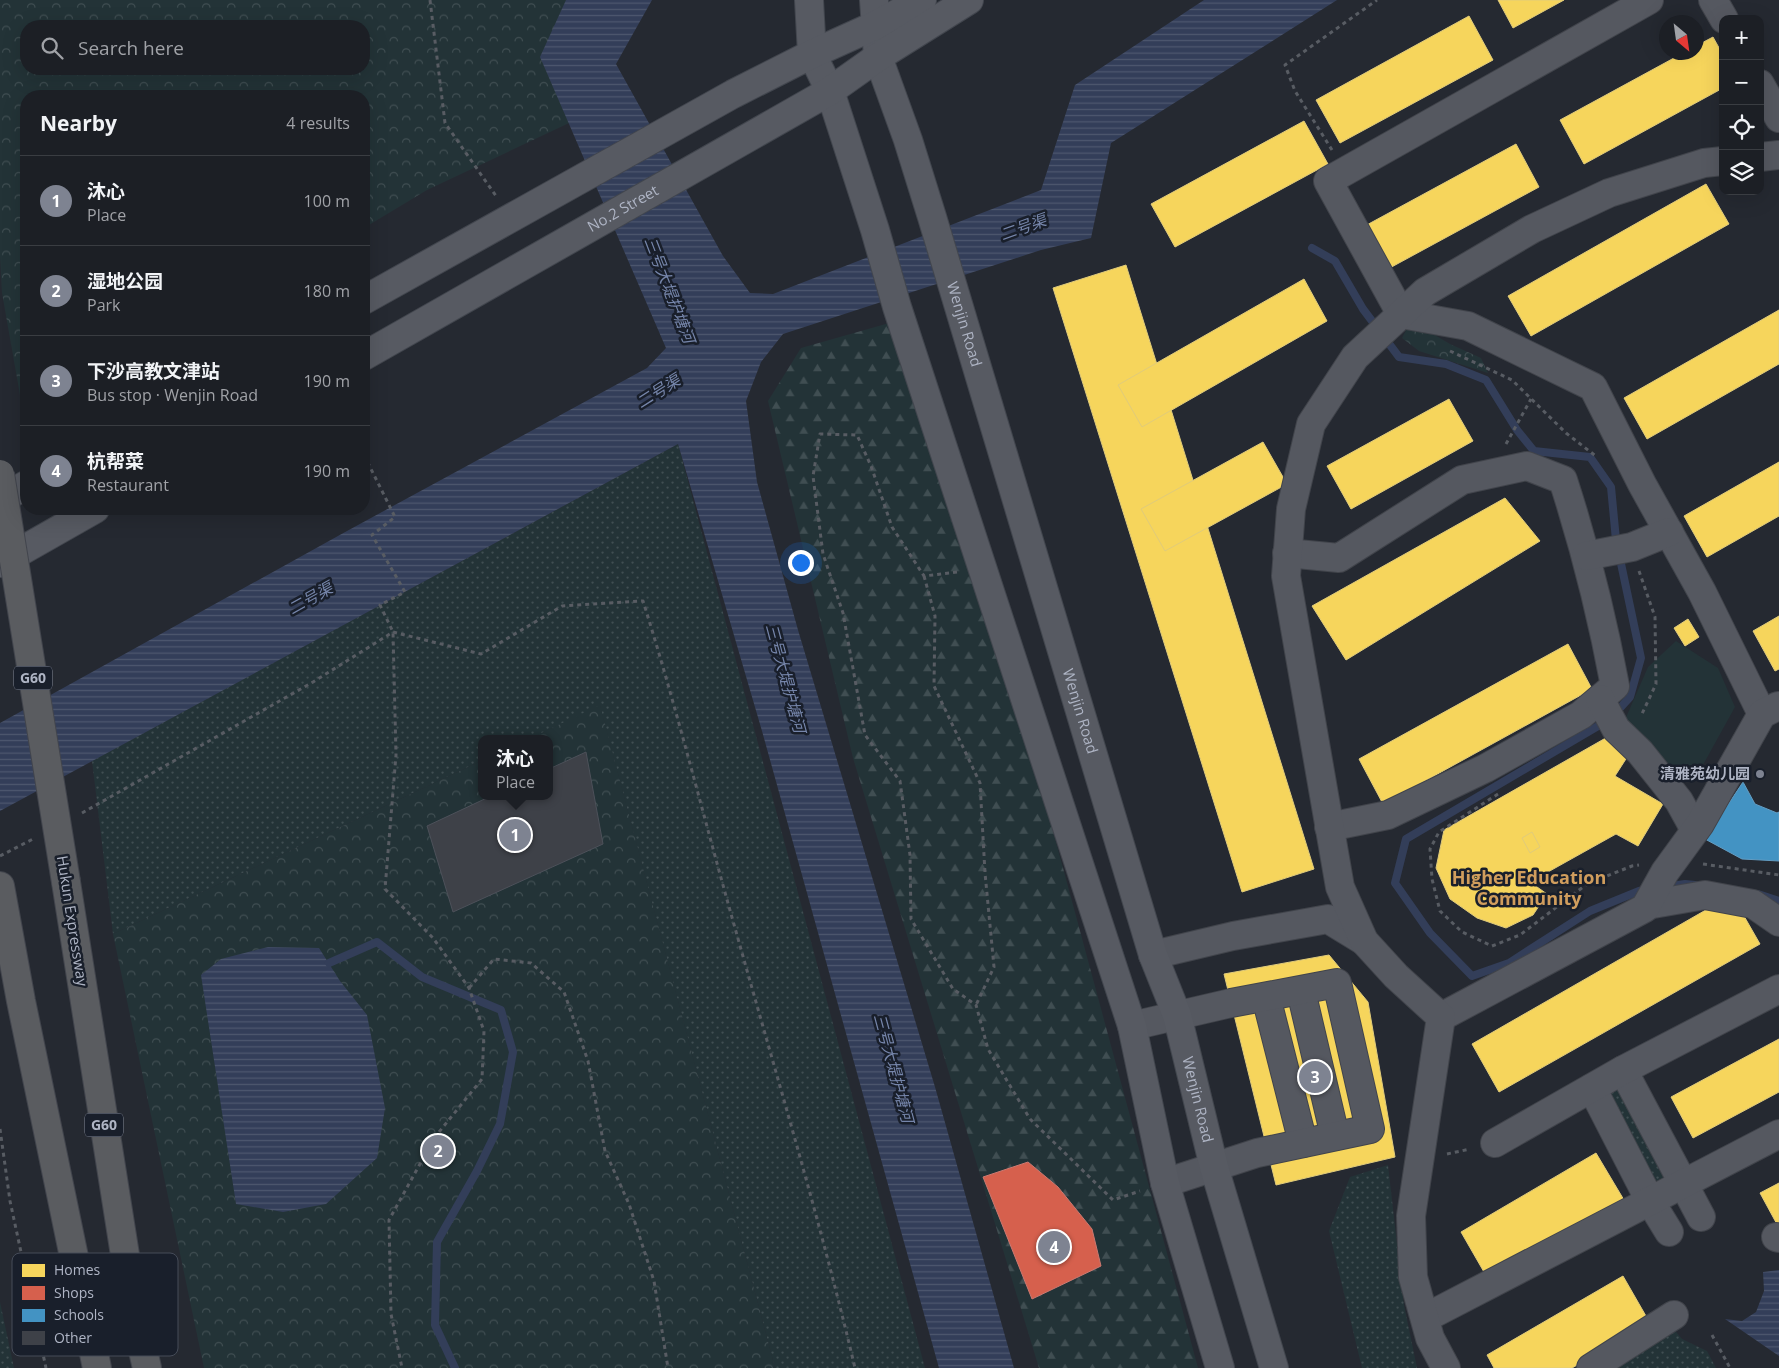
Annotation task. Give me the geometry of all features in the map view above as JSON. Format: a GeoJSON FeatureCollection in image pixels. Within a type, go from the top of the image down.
{"type":"FeatureCollection","features":[{"type":"Feature","properties":{"kind":"highway","name":"Hukun Expressway"},"geometry":{"type":"LineString","coordinates":[[0,474],[125,1253]]}},
{"type":"Feature","properties":{"kind":"highway"},"geometry":{"type":"LineString","coordinates":[[0,886],[21,1001],[73,1253]]}},
{"type":"Feature","properties":{"kind":"main road"},"geometry":{"type":"LineString","coordinates":[[809,0],[812,54],[830,91],[898,307],[1132,1026],[1165,1183],[1220,1368]]}},
{"type":"Feature","properties":{"kind":"main road"},"geometry":{"type":"LineString","coordinates":[[370,297],[690,120],[733,94],[812,54],[875,12],[922,0]]}},
{"type":"Feature","properties":{"kind":"main road","name":"No.2 Street"},"geometry":{"type":"LineString","coordinates":[[370,353],[830,91],[878,57],[969,0]]}},
{"type":"Feature","properties":{"kind":"main road","name":"Wenjin Road"},"geometry":{"type":"LineString","coordinates":[[875,12],[878,57],[908,140],[932,217],[952,290],[1153,955],[1177,1015],[1214,1167],[1274,1368]]}},
{"type":"Feature","properties":{"kind":"main road"},"geometry":{"type":"LineString","coordinates":[[0,500],[20,488]]}},
{"type":"Feature","properties":{"kind":"main road"},"geometry":{"type":"LineString","coordinates":[[0,563],[84,515]]}},
{"type":"Feature","properties":{"kind":"street"},"geometry":{"type":"LineString","coordinates":[[1397,317],[1328,181],[1649,0]]}},
{"type":"Feature","properties":{"kind":"street"},"geometry":{"type":"LineString","coordinates":[[1714,0],[1722,15]]}},
{"type":"Feature","properties":{"kind":"street"},"geometry":{"type":"LineString","coordinates":[[1764,91],[1779,118]]}},
{"type":"Feature","properties":{"kind":"street"},"geometry":{"type":"LineString","coordinates":[[1764,157],[1779,155]]}},
{"type":"Feature","properties":{"kind":"street"},"geometry":{"type":"LineString","coordinates":[[1364,941],[1340,887],[1286,576],[1290,509],[1311,424],[1354,357],[1425,292],[1532,229],[1609,193],[1704,163],[1719,161]]}},
{"type":"Feature","properties":{"kind":"street"},"geometry":{"type":"LineString","coordinates":[[1397,317],[1468,326],[1593,387],[1642,484],[1771,710],[1695,830],[1665,872],[1645,908],[1441,1017]]}},
{"type":"Feature","properties":{"kind":"street"},"geometry":{"type":"LineString","coordinates":[[1287,552],[1339,558],[1462,480],[1527,466],[1563,480],[1594,554],[1603,621],[1615,686],[1601,701],[1581,715],[1486,768],[1388,815],[1329,827]]}},
{"type":"Feature","properties":{"kind":"street"},"geometry":{"type":"LineString","coordinates":[[1594,554],[1630,548],[1669,532]]}},
{"type":"Feature","properties":{"kind":"street"},"geometry":{"type":"LineString","coordinates":[[1601,701],[1615,727],[1640,752],[1679,801],[1695,830]]}},
{"type":"Feature","properties":{"kind":"street"},"geometry":{"type":"LineString","coordinates":[[1647,905],[1705,895],[1753,904],[1779,922]]}},
{"type":"Feature","properties":{"kind":"street"},"geometry":{"type":"LineString","coordinates":[[1153,955],[1233,936],[1328,918],[1364,941],[1396,976],[1441,1017]]}},
{"type":"Feature","properties":{"kind":"street"},"geometry":{"type":"LineString","coordinates":[[1132,1026],[1177,1015],[1337,983],[1370,1129],[1257,1153],[1165,1183]]}},
{"type":"Feature","properties":{"kind":"street"},"geometry":{"type":"LineString","coordinates":[[1495,1143],[1623,1070],[1779,988]]}},
{"type":"Feature","properties":{"kind":"street"},"geometry":{"type":"LineString","coordinates":[[1301,991],[1335,1136]]}},
{"type":"Feature","properties":{"kind":"street"},"geometry":{"type":"LineString","coordinates":[[1266,997],[1303,1143]]}},
{"type":"Feature","properties":{"kind":"street"},"geometry":{"type":"LineString","coordinates":[[1441,1017],[1411,1216],[1413,1277],[1430,1338],[1446,1368]]}},
{"type":"Feature","properties":{"kind":"street"},"geometry":{"type":"LineString","coordinates":[[1623,1070],[1701,1217]]}},
{"type":"Feature","properties":{"kind":"street"},"geometry":{"type":"LineString","coordinates":[[1592,1088],[1650,1201],[1669,1232]]}},
{"type":"Feature","properties":{"kind":"street"},"geometry":{"type":"LineString","coordinates":[[1425,1318],[1779,1134]]}},
{"type":"Feature","properties":{"kind":"street"},"geometry":{"type":"LineString","coordinates":[[1591,1368],[1674,1315]]}},
{"type":"Feature","properties":{"kind":"path"},"geometry":{"type":"LineString","coordinates":[[430,0],[445,123],[512,219]]}},
{"type":"Feature","properties":{"kind":"path"},"geometry":{"type":"LineString","coordinates":[[1346,171],[1294,91],[1286,65],[1377,0]]}},
{"type":"Feature","properties":{"kind":"path"},"geometry":{"type":"LineString","coordinates":[[1506,444],[1531,399]]}},
{"type":"Feature","properties":{"kind":"path"},"geometry":{"type":"LineString","coordinates":[[976,1005],[994,967],[985,873],[980,783],[934,686],[935,616],[924,576],[892,527],[871,466],[857,435],[820,434],[813,476],[823,554],[843,613],[865,735],[900,781],[910,855],[911,919],[953,989],[976,1005],[988,1049],[1030,1120],[1113,1200],[1165,1183]]}},
{"type":"Feature","properties":{"kind":"path"},"geometry":{"type":"LineString","coordinates":[[370,468],[395,517],[372,535],[405,592],[380,605],[393,632],[396,755],[385,889],[433,938],[469,988],[484,1031],[482,1079],[435,1137],[389,1220],[391,1314],[402,1368]]}},
{"type":"Feature","properties":{"kind":"path"},"geometry":{"type":"LineString","coordinates":[[924,576],[959,571]]}},
{"type":"Feature","properties":{"kind":"path"},"geometry":{"type":"LineString","coordinates":[[76,816],[313,682],[393,632],[481,654],[562,606],[643,601],[664,669],[833,1275],[855,1368]]}},
{"type":"Feature","properties":{"kind":"path"},"geometry":{"type":"LineString","coordinates":[[0,856],[34,839]]}},
{"type":"Feature","properties":{"kind":"path"},"geometry":{"type":"LineString","coordinates":[[469,988],[494,958],[531,963],[564,992],[588,1061],[605,1151],[629,1204],[654,1281],[668,1368]]}},
{"type":"Feature","properties":{"kind":"path"},"geometry":{"type":"LineString","coordinates":[[0,1129],[10,1201],[21,1253]]}},
{"type":"Feature","properties":{"kind":"path"},"geometry":{"type":"LineString","coordinates":[[1420,1160],[1495,1143]]}},
{"type":"Feature","properties":{"kind":"path"},"geometry":{"type":"LineString","coordinates":[[1712,1335],[1730,1368]]}},
{"type":"Feature","properties":{"kind":"green space"},"geometry":{"type":"Polygon","coordinates":[[[0,0],[631,0],[584,116],[427,190],[370,224],[370,90],[20,90],[20,395],[2,293],[0,256],[0,0]]]}},
{"type":"Feature","properties":{"kind":"green space"},"geometry":{"type":"Polygon","coordinates":[[[914,316],[1198,1368],[1039,1368],[853,758],[768,401],[801,348],[914,316]]]}},
{"type":"Feature","properties":{"kind":"green space"},"geometry":{"type":"Polygon","coordinates":[[[1411,321],[1450,344],[1481,358],[1488,373],[1419,351],[1402,338],[1411,321]]]}},
{"type":"Feature","properties":{"kind":"green space"},"geometry":{"type":"Polygon","coordinates":[[[678,444],[925,1368],[775,1368],[600,706],[538,735],[478,735],[478,762],[113,934],[92,761],[678,444]]]}},
{"type":"Feature","properties":{"kind":"green space"},"geometry":{"type":"Polygon","coordinates":[[[1676,641],[1718,668],[1735,707],[1698,774],[1657,765],[1620,731],[1648,667],[1676,641]]]}},
{"type":"Feature","properties":{"kind":"green space"},"geometry":{"type":"Polygon","coordinates":[[[600,705],[775,1368],[204,1368],[113,934],[478,762],[478,800],[553,800],[553,735],[537,735],[600,705]]]}},
{"type":"Feature","properties":{"kind":"green space"},"geometry":{"type":"Polygon","coordinates":[[[1621,1083],[1669,1179],[1651,1188],[1603,1093],[1621,1083]]]}},
{"type":"Feature","properties":{"kind":"green space"},"geometry":{"type":"Polygon","coordinates":[[[1388,1165],[1404,1305],[1417,1368],[1362,1368],[1329,1231],[1350,1177],[1388,1165]]]}},
{"type":"Feature","properties":{"kind":"green space"},"geometry":{"type":"Polygon","coordinates":[[[0,1302],[14,1368],[0,1368],[0,1302]]]}},
{"type":"Feature","properties":{"kind":"green space"},"geometry":{"type":"Polygon","coordinates":[[[1672,1327],[1682,1339],[1707,1351],[1716,1368],[1609,1368],[1672,1327]]]}},
{"type":"Feature","properties":{"kind":"water"},"geometry":{"type":"Polygon","coordinates":[[[566,0],[652,0],[616,64],[723,256],[750,293],[773,294],[1041,190],[1075,85],[1204,0],[1337,0],[1111,143],[1091,238],[1041,250],[783,334],[761,362],[746,401],[757,482],[798,630],[935,1087],[1014,1368],[939,1368],[762,731],[678,444],[0,811],[0,723],[647,368],[666,348],[540,57],[566,0]]]}},
{"type":"Feature","properties":{"kind":"water"},"geometry":{"type":"Polygon","coordinates":[[[268,947],[319,948],[340,981],[367,1015],[385,1108],[377,1158],[326,1204],[283,1212],[236,1204],[201,975],[221,959],[268,947]]]}},
{"type":"Feature","properties":{"kind":"water"},"geometry":{"type":"Polygon","coordinates":[[[1779,1270],[1779,1356],[1725,1319],[1742,1321],[1756,1312],[1764,1291],[1763,1272],[1779,1270]]]}},
{"type":"Feature","properties":{"kind":"building: Homes"},"geometry":{"type":"Polygon","coordinates":[[[1498,0],[1564,0],[1513,28],[1498,0]]]}},
{"type":"Feature","properties":{"kind":"building: Homes"},"geometry":{"type":"Polygon","coordinates":[[[1469,16],[1493,60],[1340,143],[1316,100],[1469,16]]]}},
{"type":"Feature","properties":{"kind":"building: Homes"},"geometry":{"type":"Polygon","coordinates":[[[1713,37],[1719,48],[1719,90],[1584,164],[1560,120],[1670,60],[1704,60],[1704,42],[1713,37]]]}},
{"type":"Feature","properties":{"kind":"building: Homes"},"geometry":{"type":"Polygon","coordinates":[[[1304,121],[1328,164],[1175,247],[1151,204],[1304,121]]]}},
{"type":"Feature","properties":{"kind":"building: Homes"},"geometry":{"type":"Polygon","coordinates":[[[1516,144],[1539,187],[1386,270],[1363,227],[1516,144]]]}},
{"type":"Feature","properties":{"kind":"building: Homes"},"geometry":{"type":"Polygon","coordinates":[[[1706,184],[1729,224],[1531,336],[1508,296],[1706,184]]]}},
{"type":"Feature","properties":{"kind":"building: Homes"},"geometry":{"type":"Polygon","coordinates":[[[1126,265],[1314,869],[1242,892],[1053,288],[1126,265]]]}},
{"type":"Feature","properties":{"kind":"building: Homes"},"geometry":{"type":"Polygon","coordinates":[[[1304,279],[1327,321],[1142,427],[1118,385],[1304,279]]]}},
{"type":"Feature","properties":{"kind":"building: Homes"},"geometry":{"type":"Polygon","coordinates":[[[1779,310],[1779,364],[1647,439],[1624,398],[1779,310]]]}},
{"type":"Feature","properties":{"kind":"building: Homes"},"geometry":{"type":"Polygon","coordinates":[[[1449,399],[1473,441],[1351,509],[1327,466],[1449,399]]]}},
{"type":"Feature","properties":{"kind":"building: Homes"},"geometry":{"type":"Polygon","coordinates":[[[1263,442],[1287,484],[1165,551],[1141,509],[1263,442]]]}},
{"type":"Feature","properties":{"kind":"building: Homes"},"geometry":{"type":"Polygon","coordinates":[[[1779,462],[1779,516],[1707,557],[1684,516],[1779,462]]]}},
{"type":"Feature","properties":{"kind":"building: Homes"},"geometry":{"type":"Polygon","coordinates":[[[1505,498],[1540,541],[1346,660],[1312,606],[1505,498]]]}},
{"type":"Feature","properties":{"kind":"building: Homes"},"geometry":{"type":"Polygon","coordinates":[[[1779,616],[1779,669],[1775,671],[1753,631],[1779,616]]]}},
{"type":"Feature","properties":{"kind":"building: Homes"},"geometry":{"type":"Polygon","coordinates":[[[1688,619],[1699,637],[1685,646],[1674,628],[1688,619]]]}},
{"type":"Feature","properties":{"kind":"building: Homes"},"geometry":{"type":"Polygon","coordinates":[[[1568,644],[1592,689],[1383,804],[1359,759],[1568,644]]]}},
{"type":"Feature","properties":{"kind":"building: Homes"},"geometry":{"type":"Polygon","coordinates":[[[1611,735],[1633,748],[1615,776],[1663,804],[1638,846],[1616,834],[1530,882],[1547,894],[1533,915],[1506,928],[1477,918],[1450,899],[1436,868],[1444,830],[1611,735]]]}},
{"type":"Feature","properties":{"kind":"building: Homes"},"geometry":{"type":"Polygon","coordinates":[[[1532,832],[1540,847],[1530,853],[1522,838],[1532,832]]]}},
{"type":"Feature","properties":{"kind":"building: Homes"},"geometry":{"type":"Polygon","coordinates":[[[1732,895],[1760,944],[1499,1092],[1472,1044],[1732,895]]]}},
{"type":"Feature","properties":{"kind":"building: Homes"},"geometry":{"type":"Polygon","coordinates":[[[1329,955],[1368,1002],[1395,1157],[1276,1185],[1224,974],[1329,955]]]}},
{"type":"Feature","properties":{"kind":"building: Homes"},"geometry":{"type":"Polygon","coordinates":[[[1779,1039],[1779,1092],[1693,1138],[1671,1097],[1779,1039]]]}},
{"type":"Feature","properties":{"kind":"building: Homes"},"geometry":{"type":"Polygon","coordinates":[[[1596,1153],[1624,1200],[1488,1279],[1461,1232],[1596,1153]]]}},
{"type":"Feature","properties":{"kind":"building: Homes"},"geometry":{"type":"Polygon","coordinates":[[[1779,1183],[1779,1228],[1760,1193],[1779,1183]]]}},
{"type":"Feature","properties":{"kind":"building: Homes"},"geometry":{"type":"Polygon","coordinates":[[[1623,1276],[1650,1323],[1572,1368],[1494,1368],[1487,1355],[1623,1276]]]}},
{"type":"Feature","properties":{"kind":"building: Shops"},"geometry":{"type":"Polygon","coordinates":[[[1028,1162],[1058,1187],[1092,1229],[1101,1266],[1032,1299],[983,1177],[1028,1162]]]}},
{"type":"Feature","properties":{"kind":"building: Schools","name":"清雅苑幼儿园"},"geometry":{"type":"Polygon","coordinates":[[[1743,782],[1755,804],[1777,813],[1779,812],[1779,861],[1742,859],[1705,839],[1743,782]]]}},
{"type":"Feature","properties":{"kind":"building: Other"},"geometry":{"type":"Polygon","coordinates":[[[586,752],[603,844],[453,912],[427,826],[482,800],[553,800],[553,767],[586,752]]]}},
{"type":"Feature","properties":{"kind":"waterway"},"geometry":{"type":"LineString","coordinates":[[1312,248],[1335,261],[1363,309],[1399,357],[1446,364],[1486,380],[1517,430],[1534,451],[1590,457],[1611,487],[1616,540],[1641,658],[1630,697],[1610,719],[1406,839],[1395,883],[1430,933],[1472,976],[1509,963],[1590,911],[1648,889]]}},
{"type":"Feature","properties":{"kind":"waterway"},"geometry":{"type":"LineString","coordinates":[[1665,887],[1685,884],[1695,885]]}},
{"type":"Feature","properties":{"kind":"waterway"},"geometry":{"type":"LineString","coordinates":[[1758,894],[1779,901]]}},
{"type":"Feature","properties":{"kind":"waterway"},"geometry":{"type":"LineString","coordinates":[[329,963],[377,942],[422,977],[501,1010],[513,1052],[500,1124],[477,1171],[437,1242],[435,1325],[455,1368]]}},
{"type":"Feature","properties":{"kind":"place","name":"清雅苑幼儿园"},"geometry":{"type":"Point","coordinates":[1760,774]}},
{"type":"Feature","properties":{"kind":"place","name":"沐心"},"geometry":{"type":"Point","coordinates":[515,835]}},
{"type":"Feature","properties":{"kind":"place","name":"下沙高教文津站"},"geometry":{"type":"Point","coordinates":[1315,1077]}},
{"type":"Feature","properties":{"kind":"place","name":"湿地公园"},"geometry":{"type":"Point","coordinates":[438,1151]}},
{"type":"Feature","properties":{"kind":"place","name":"杭帮菜"},"geometry":{"type":"Point","coordinates":[1054,1247]}},
{"type":"Feature","properties":{"kind":"district","name":"Higher Education Community"},"geometry":{"type":"Point","coordinates":[1529,888]}},
{"type":"Feature","properties":{"kind":"water label","name":"二号渠"},"geometry":{"type":"Point","coordinates":[1023,227]}},
{"type":"Feature","properties":{"kind":"water label","name":"三号大堤护塘河"},"geometry":{"type":"Point","coordinates":[670,290]}},
{"type":"Feature","properties":{"kind":"water label","name":"二号渠"},"geometry":{"type":"Point","coordinates":[658,391]}},
{"type":"Feature","properties":{"kind":"water label","name":"二号渠"},"geometry":{"type":"Point","coordinates":[310,598]}},
{"type":"Feature","properties":{"kind":"water label","name":"三号大堤护塘河"},"geometry":{"type":"Point","coordinates":[786,678]}},
{"type":"Feature","properties":{"kind":"water label","name":"三号大堤护塘河"},"geometry":{"type":"Point","coordinates":[894,1068]}}]}
